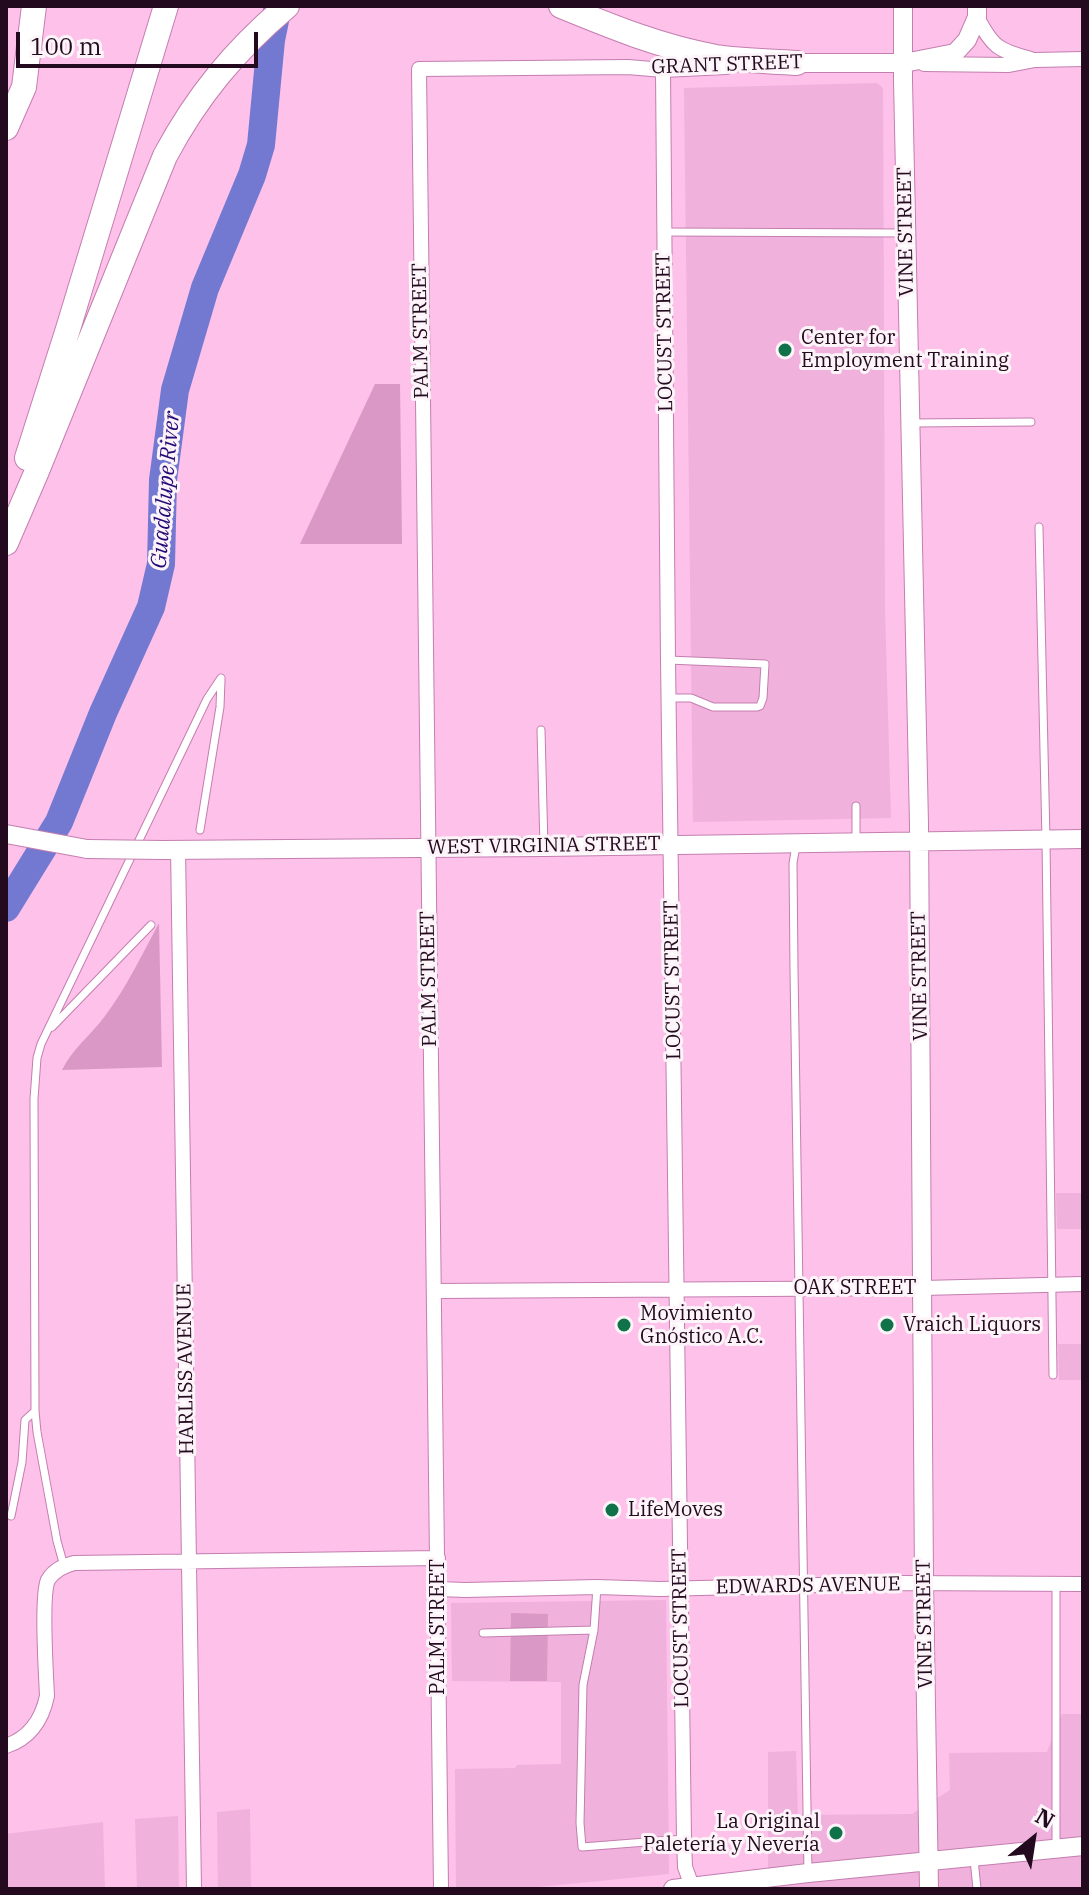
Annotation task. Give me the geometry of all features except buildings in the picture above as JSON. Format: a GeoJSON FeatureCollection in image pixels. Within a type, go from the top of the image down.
{"type":"FeatureCollection","features":[{"type":"Feature","properties":{"kind":"highway"},"geometry":{"type":"LineString","coordinates":[[6,128],[24,87],[34,6]]}},
{"type":"Feature","properties":{"kind":"highway"},"geometry":{"type":"LineString","coordinates":[[6,517],[64,342],[166,6]]}},
{"type":"Feature","properties":{"kind":"highway"},"geometry":{"type":"LineString","coordinates":[[6,543],[165,156],[191,111],[226,64],[287,6]]}},
{"type":"Feature","properties":{"kind":"highway"},"geometry":{"type":"LineString","coordinates":[[561,6],[663,45],[720,57],[797,63]]}},
{"type":"Feature","properties":{"kind":"main road","name":"VINE STREET"},"geometry":{"type":"LineString","coordinates":[[903,6],[919,841],[929,1889]]}},
{"type":"Feature","properties":{"kind":"main road"},"geometry":{"type":"LineString","coordinates":[[904,63],[955,53],[967,40],[977,11]]}},
{"type":"Feature","properties":{"kind":"main road","name":"GRANT STREET"},"geometry":{"type":"LineString","coordinates":[[797,63],[904,63]]}},
{"type":"Feature","properties":{"kind":"main road","name":"WEST VIRGINIA STREET"},"geometry":{"type":"LineString","coordinates":[[6,834],[87,849],[544,847],[1083,839]]}},
{"type":"Feature","properties":{"kind":"main road"},"geometry":{"type":"LineString","coordinates":[[686,1888],[1083,1846]]}},
{"type":"Feature","properties":{"kind":"street","name":"GRANT STREET"},"geometry":{"type":"LineString","coordinates":[[977,11],[989,39],[1009,54],[1035,60]]}},
{"type":"Feature","properties":{"kind":"street","name":"GRANT STREET"},"geometry":{"type":"LineString","coordinates":[[904,63],[1009,65],[1035,60],[1083,59]]}},
{"type":"Feature","properties":{"kind":"street","name":"GRANT STREET"},"geometry":{"type":"LineString","coordinates":[[419,69],[628,67],[663,70],[797,63]]}},
{"type":"Feature","properties":{"kind":"street","name":"PALM STREET"},"geometry":{"type":"LineString","coordinates":[[419,69],[441,1889]]}},
{"type":"Feature","properties":{"kind":"street","name":"LOCUST STREET"},"geometry":{"type":"LineString","coordinates":[[663,70],[668,660],[686,1888]]}},
{"type":"Feature","properties":{"kind":"street","name":"HARLISS AVENUE"},"geometry":{"type":"LineString","coordinates":[[171,849],[194,1889]]}},
{"type":"Feature","properties":{"kind":"street","name":"OAK STREET"},"geometry":{"type":"LineString","coordinates":[[435,1291],[1083,1284]]}},
{"type":"Feature","properties":{"kind":"street"},"geometry":{"type":"LineString","coordinates":[[6,1746],[28,1734],[45,1706],[45,1589],[59,1569],[74,1563],[438,1558]]}},
{"type":"Feature","properties":{"kind":"street","name":"EDWARDS AVENUE"},"geometry":{"type":"LineString","coordinates":[[438,1589],[1083,1584]]}},
{"type":"Feature","properties":{"kind":"lane"},"geometry":{"type":"LineString","coordinates":[[664,232],[906,233]]}},
{"type":"Feature","properties":{"kind":"lane"},"geometry":{"type":"LineString","coordinates":[[910,423],[1031,422]]}},
{"type":"Feature","properties":{"kind":"lane"},"geometry":{"type":"LineString","coordinates":[[1039,527],[1053,1375]]}},
{"type":"Feature","properties":{"kind":"lane"},"geometry":{"type":"LineString","coordinates":[[668,660],[765,664],[760,706],[713,707],[691,698],[669,698]]}},
{"type":"Feature","properties":{"kind":"lane"},"geometry":{"type":"LineString","coordinates":[[59,1569],[35,1411],[34,1099],[37,1058],[207,699],[221,678],[220,707],[200,830]]}},
{"type":"Feature","properties":{"kind":"lane"},"geometry":{"type":"LineString","coordinates":[[541,730],[544,847]]}},
{"type":"Feature","properties":{"kind":"lane"},"geometry":{"type":"LineString","coordinates":[[856,806],[856,843]]}},
{"type":"Feature","properties":{"kind":"lane"},"geometry":{"type":"LineString","coordinates":[[796,844],[793,893],[808,1873]]}},
{"type":"Feature","properties":{"kind":"lane"},"geometry":{"type":"LineString","coordinates":[[48,1031],[151,925]]}},
{"type":"Feature","properties":{"kind":"lane"},"geometry":{"type":"LineString","coordinates":[[11,1516],[22,1462],[25,1420],[35,1411]]}},
{"type":"Feature","properties":{"kind":"lane"},"geometry":{"type":"LineString","coordinates":[[1056,1585],[1056,1848]]}},
{"type":"Feature","properties":{"kind":"lane"},"geometry":{"type":"LineString","coordinates":[[597,1587],[594,1630],[583,1685],[582,1847],[684,1839]]}},
{"type":"Feature","properties":{"kind":"lane"},"geometry":{"type":"LineString","coordinates":[[483,1633],[594,1630]]}},
{"type":"Feature","properties":{"kind":"lane"},"geometry":{"type":"LineString","coordinates":[[974,1857],[977,1889]]}},
{"type":"Feature","properties":{"kind":"shaded area","name":"Center for Employment Training"},"geometry":{"type":"Polygon","coordinates":[[[877,83],[883,88],[885,612],[891,818],[693,822],[684,88],[877,83]]]}},
{"type":"Feature","properties":{"kind":"shaded area"},"geometry":{"type":"Polygon","coordinates":[[[375,384],[400,384],[402,544],[300,544],[375,384]]]}},
{"type":"Feature","properties":{"kind":"shaded area"},"geometry":{"type":"Polygon","coordinates":[[[159,923],[162,1067],[62,1070],[113,1005],[159,923]]]}},
{"type":"Feature","properties":{"kind":"shaded area"},"geometry":{"type":"Polygon","coordinates":[[[1056,1193],[1083,1193],[1083,1229],[1057,1229],[1056,1193]]]}},
{"type":"Feature","properties":{"kind":"shaded area"},"geometry":{"type":"Polygon","coordinates":[[[1058,1344],[1083,1344],[1083,1380],[1059,1380],[1058,1344]]]}},
{"type":"Feature","properties":{"kind":"shaded area"},"geometry":{"type":"Polygon","coordinates":[[[666,1600],[669,1874],[518,1889],[456,1889],[455,1769],[561,1764],[561,1682],[452,1681],[451,1603],[666,1600]]]}},
{"type":"Feature","properties":{"kind":"shaded area"},"geometry":{"type":"Polygon","coordinates":[[[511,1613],[548,1614],[547,1681],[510,1681],[511,1613]]]}},
{"type":"Feature","properties":{"kind":"shaded area"},"geometry":{"type":"Polygon","coordinates":[[[1062,1714],[1083,1714],[1083,1889],[768,1889],[768,1752],[796,1751],[798,1815],[912,1814],[950,1790],[949,1753],[1047,1752],[1062,1714]]]}},
{"type":"Feature","properties":{"kind":"shaded area"},"geometry":{"type":"Polygon","coordinates":[[[250,1809],[251,1889],[218,1889],[217,1812],[250,1809]]]}},
{"type":"Feature","properties":{"kind":"shaded area"},"geometry":{"type":"Polygon","coordinates":[[[178,1816],[179,1889],[137,1889],[135,1819],[178,1816]]]}},
{"type":"Feature","properties":{"kind":"shaded area"},"geometry":{"type":"Polygon","coordinates":[[[103,1822],[105,1889],[6,1889],[6,1834],[103,1822]]]}},
{"type":"Feature","properties":{"kind":"waterway","name":"Guadalupe River"},"geometry":{"type":"LineString","coordinates":[[6,908],[59,822],[103,713],[151,607],[161,564],[163,480],[175,390],[205,288],[252,175],[261,145],[271,40],[278,6]]}},
{"type":"Feature","properties":{"kind":"place","name":"Center for Employment Training"},"geometry":{"type":"Point","coordinates":[785,350]}},
{"type":"Feature","properties":{"kind":"place","name":"Movimiento Gnóstico A.C."},"geometry":{"type":"Point","coordinates":[624,1325]}},
{"type":"Feature","properties":{"kind":"place","name":"Vraich Liquors"},"geometry":{"type":"Point","coordinates":[887,1325]}},
{"type":"Feature","properties":{"kind":"place","name":"LifeMoves"},"geometry":{"type":"Point","coordinates":[612,1510]}},
{"type":"Feature","properties":{"kind":"place","name":"La Original Paletería y Nevería"},"geometry":{"type":"Point","coordinates":[836,1833]}}]}
